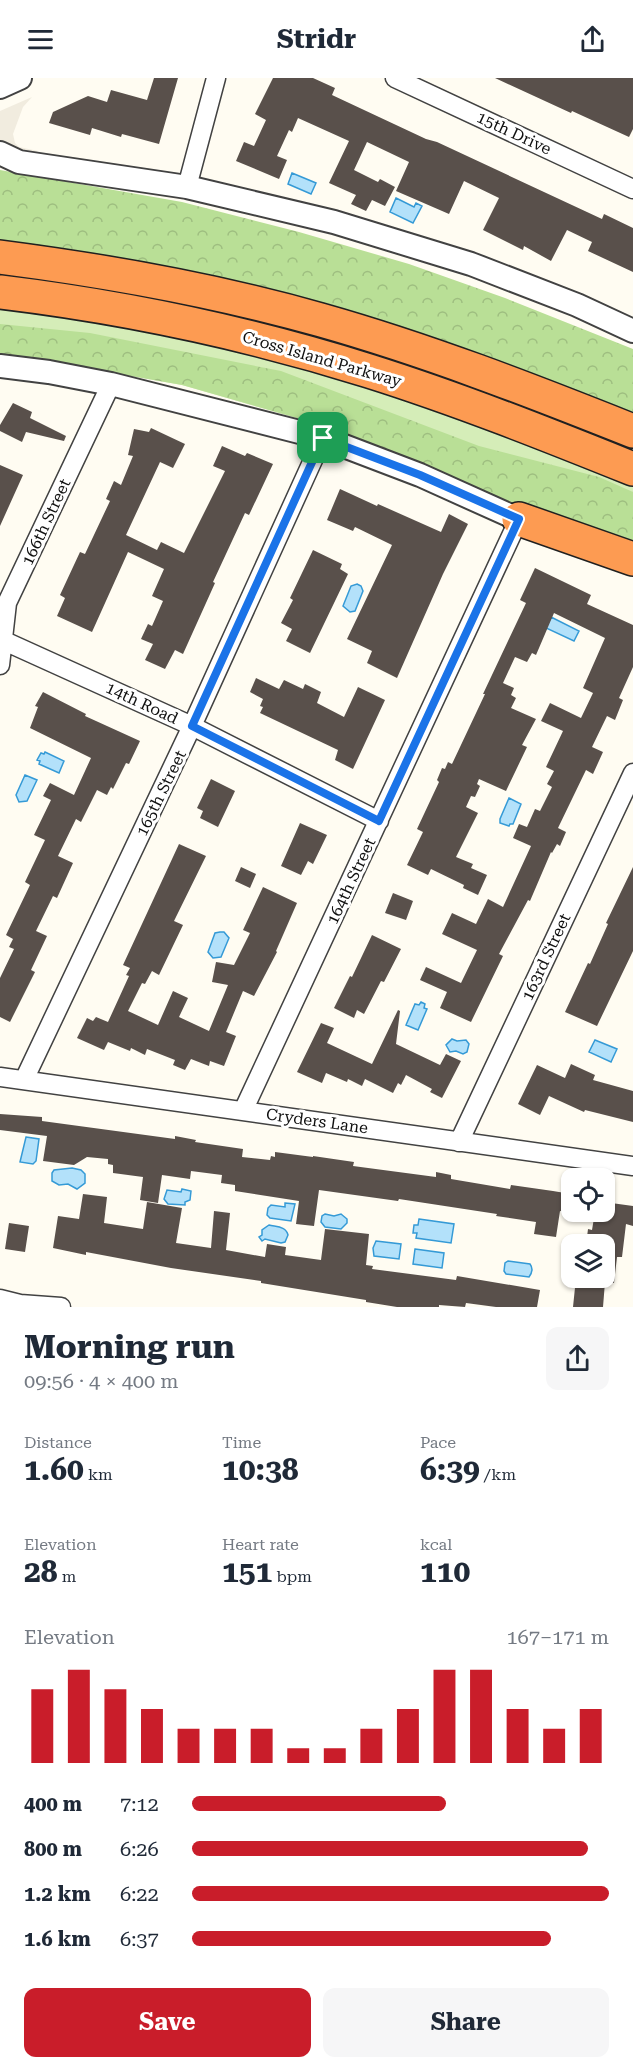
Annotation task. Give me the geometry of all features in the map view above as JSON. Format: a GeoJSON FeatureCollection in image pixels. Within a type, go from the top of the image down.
{"type":"FeatureCollection","features":[{"type":"Feature","properties":{"kind":"highway"},"geometry":{"type":"LineString","coordinates":[[0,257],[139,278],[301,314],[447,360],[633,431]]}},
{"type":"Feature","properties":{"kind":"highway","name":"Cross Island Parkway"},"geometry":{"type":"LineString","coordinates":[[0,292],[67,301],[159,318],[309,353],[447,397],[633,469]]}},
{"type":"Feature","properties":{"kind":"highway"},"geometry":{"type":"LineString","coordinates":[[519,519],[633,559]]}},
{"type":"Feature","properties":{"kind":"street"},"geometry":{"type":"LineString","coordinates":[[0,87],[20,78]]}},
{"type":"Feature","properties":{"kind":"street"},"geometry":{"type":"LineString","coordinates":[[187,187],[216,78]]}},
{"type":"Feature","properties":{"kind":"street","name":"15th Drive"},"geometry":{"type":"LineString","coordinates":[[395,78],[633,189]]}},
{"type":"Feature","properties":{"kind":"street"},"geometry":{"type":"LineString","coordinates":[[0,153],[19,162],[187,187],[334,222],[471,264],[577,305],[633,331]]}},
{"type":"Feature","properties":{"kind":"street"},"geometry":{"type":"LineString","coordinates":[[0,366],[49,372],[111,384],[323,438],[420,475],[519,519],[633,574]]}},
{"type":"Feature","properties":{"kind":"street","name":"166th Street"},"geometry":{"type":"LineString","coordinates":[[0,665],[7,603],[111,384]]}},
{"type":"Feature","properties":{"kind":"street","name":"165th Street"},"geometry":{"type":"LineString","coordinates":[[24,1080],[192,726],[323,438]]}},
{"type":"Feature","properties":{"kind":"street","name":"164th Street"},"geometry":{"type":"LineString","coordinates":[[243,1111],[519,519]]}},
{"type":"Feature","properties":{"kind":"street","name":"14th Road"},"geometry":{"type":"LineString","coordinates":[[2,639],[192,726],[379,821]]}},
{"type":"Feature","properties":{"kind":"street","name":"163rd Street"},"geometry":{"type":"LineString","coordinates":[[459,1142],[633,773]]}},
{"type":"Feature","properties":{"kind":"street","name":"Cryders Lane"},"geometry":{"type":"LineString","coordinates":[[0,1077],[633,1167]]}},
{"type":"Feature","properties":{"kind":"street"},"geometry":{"type":"LineString","coordinates":[[0,1299],[22,1306],[61,1307]]}},
{"type":"Feature","properties":{"kind":"green space"},"geometry":{"type":"Polygon","coordinates":[[[0,170],[182,202],[299,232],[409,264],[505,298],[633,349],[633,418],[437,341],[329,304],[150,264],[0,242],[0,170]]]}},
{"type":"Feature","properties":{"kind":"green space"},"geometry":{"type":"Polygon","coordinates":[[[0,308],[60,316],[207,344],[337,375],[491,429],[633,485],[633,551],[325,426],[182,385],[46,361],[0,357],[0,308]]]}},
{"type":"Feature","properties":{"kind":"green space"},"geometry":{"type":"Polygon","coordinates":[[[0,324],[90,333],[281,371],[479,446],[599,477],[633,492],[633,551],[570,531],[440,471],[325,426],[182,385],[46,361],[0,357],[0,324]]]}},
{"type":"Feature","properties":{"kind":"shaded area"},"geometry":{"type":"Polygon","coordinates":[[[32,97],[23,107],[13,134],[15,143],[19,147],[38,151],[25,160],[0,146],[0,111],[32,97]]]}},
{"type":"Feature","properties":{"kind":"water"},"geometry":{"type":"Polygon","coordinates":[[[292,173],[316,183],[311,194],[288,184],[292,173]]]}},
{"type":"Feature","properties":{"kind":"water"},"geometry":{"type":"Polygon","coordinates":[[[396,198],[414,207],[416,203],[422,206],[413,223],[390,212],[396,198]]]}},
{"type":"Feature","properties":{"kind":"water"},"geometry":{"type":"Polygon","coordinates":[[[357,584],[363,591],[355,611],[350,612],[343,606],[351,586],[357,584]]]}},
{"type":"Feature","properties":{"kind":"water"},"geometry":{"type":"Polygon","coordinates":[[[551,617],[579,631],[574,641],[546,628],[551,617]]]}},
{"type":"Feature","properties":{"kind":"water"},"geometry":{"type":"Polygon","coordinates":[[[45,752],[64,761],[59,773],[39,764],[40,761],[37,760],[41,753],[45,752]]]}},
{"type":"Feature","properties":{"kind":"water"},"geometry":{"type":"Polygon","coordinates":[[[25,775],[37,780],[27,801],[19,802],[16,795],[25,775]]]}},
{"type":"Feature","properties":{"kind":"water"},"geometry":{"type":"Polygon","coordinates":[[[509,798],[521,804],[513,824],[509,826],[500,823],[500,819],[509,798]]]}},
{"type":"Feature","properties":{"kind":"water"},"geometry":{"type":"Polygon","coordinates":[[[224,932],[229,938],[221,957],[213,958],[208,952],[215,933],[224,932]]]}},
{"type":"Feature","properties":{"kind":"water"},"geometry":{"type":"Polygon","coordinates":[[[421,1002],[427,1009],[418,1030],[406,1025],[415,1004],[419,1005],[421,1002]]]}},
{"type":"Feature","properties":{"kind":"water"},"geometry":{"type":"Polygon","coordinates":[[[452,1039],[466,1040],[469,1044],[467,1052],[463,1054],[456,1051],[450,1052],[446,1045],[452,1039]]]}},
{"type":"Feature","properties":{"kind":"water"},"geometry":{"type":"Polygon","coordinates":[[[595,1040],[617,1049],[611,1062],[589,1052],[595,1040]]]}},
{"type":"Feature","properties":{"kind":"water"},"geometry":{"type":"Polygon","coordinates":[[[26,1137],[39,1139],[36,1161],[33,1164],[20,1162],[26,1137]]]}},
{"type":"Feature","properties":{"kind":"water"},"geometry":{"type":"Polygon","coordinates":[[[72,1168],[81,1170],[85,1174],[85,1183],[77,1189],[68,1184],[59,1185],[52,1181],[54,1170],[72,1168]]]}},
{"type":"Feature","properties":{"kind":"water"},"geometry":{"type":"Polygon","coordinates":[[[182,1189],[191,1191],[190,1200],[185,1202],[185,1205],[168,1204],[164,1199],[167,1190],[181,1192],[182,1189]]]}},
{"type":"Feature","properties":{"kind":"water"},"geometry":{"type":"Polygon","coordinates":[[[285,1203],[295,1204],[291,1221],[270,1218],[267,1215],[271,1205],[285,1207],[285,1203]]]}},
{"type":"Feature","properties":{"kind":"water"},"geometry":{"type":"Polygon","coordinates":[[[325,1214],[334,1216],[341,1214],[347,1219],[347,1223],[341,1229],[325,1227],[321,1222],[325,1214]]]}},
{"type":"Feature","properties":{"kind":"water"},"geometry":{"type":"Polygon","coordinates":[[[419,1219],[454,1224],[451,1243],[416,1238],[417,1233],[413,1233],[414,1225],[418,1225],[419,1219]]]}},
{"type":"Feature","properties":{"kind":"water"},"geometry":{"type":"Polygon","coordinates":[[[269,1225],[280,1227],[287,1232],[285,1242],[265,1239],[262,1241],[259,1237],[262,1235],[262,1230],[269,1225]]]}},
{"type":"Feature","properties":{"kind":"water"},"geometry":{"type":"Polygon","coordinates":[[[376,1241],[401,1244],[399,1259],[374,1256],[373,1248],[376,1241]]]}},
{"type":"Feature","properties":{"kind":"water"},"geometry":{"type":"Polygon","coordinates":[[[415,1249],[444,1253],[442,1268],[413,1264],[415,1249]]]}},
{"type":"Feature","properties":{"kind":"water"},"geometry":{"type":"Polygon","coordinates":[[[508,1261],[530,1264],[531,1274],[529,1277],[506,1274],[505,1263],[508,1261]]]}},
{"type":"Feature","properties":{"kind":"building"},"geometry":{"type":"Polygon","coordinates":[[[154,78],[178,78],[159,144],[122,134],[121,137],[92,128],[90,135],[49,123],[53,112],[88,96],[107,102],[111,90],[147,100],[154,78]]]}},
{"type":"Feature","properties":{"kind":"building"},"geometry":{"type":"Polygon","coordinates":[[[273,78],[313,78],[335,88],[332,95],[602,219],[604,214],[633,228],[633,272],[588,251],[592,242],[567,230],[551,261],[524,246],[523,250],[483,230],[499,198],[464,181],[449,214],[396,191],[409,162],[367,142],[354,170],[378,182],[380,179],[395,187],[385,206],[372,200],[366,211],[351,204],[356,195],[329,183],[349,141],[298,118],[292,132],[289,130],[277,156],[287,160],[279,179],[236,161],[244,142],[254,146],[266,120],[255,114],[273,78]]]}},
{"type":"Feature","properties":{"kind":"building"},"geometry":{"type":"Polygon","coordinates":[[[495,78],[633,78],[633,129],[629,137],[495,78]]]}},
{"type":"Feature","properties":{"kind":"building"},"geometry":{"type":"Polygon","coordinates":[[[13,403],[32,412],[30,418],[66,436],[64,441],[26,432],[22,442],[0,431],[0,425],[13,403]]]}},
{"type":"Feature","properties":{"kind":"building"},"geometry":{"type":"Polygon","coordinates":[[[151,428],[185,444],[173,468],[160,462],[126,535],[157,550],[161,542],[184,553],[225,471],[213,466],[222,446],[273,464],[249,515],[245,513],[183,654],[175,650],[165,669],[145,660],[153,644],[141,639],[148,624],[152,626],[163,601],[152,596],[164,569],[128,552],[92,632],[57,616],[65,598],[60,595],[80,552],[85,554],[110,501],[106,499],[114,481],[121,485],[133,456],[128,455],[134,429],[149,432],[151,428]]]}},
{"type":"Feature","properties":{"kind":"building"},"geometry":{"type":"Polygon","coordinates":[[[0,465],[23,475],[0,526],[0,465]]]}},
{"type":"Feature","properties":{"kind":"building"},"geometry":{"type":"Polygon","coordinates":[[[340,489],[441,532],[449,514],[468,524],[397,678],[367,663],[372,651],[347,639],[392,545],[355,527],[353,531],[327,520],[340,489]]]}},
{"type":"Feature","properties":{"kind":"building"},"geometry":{"type":"Polygon","coordinates":[[[313,550],[342,564],[340,569],[348,574],[310,653],[286,641],[292,629],[281,623],[313,550]]]}},
{"type":"Feature","properties":{"kind":"building"},"geometry":{"type":"Polygon","coordinates":[[[535,568],[591,595],[587,604],[633,625],[633,667],[619,698],[623,700],[615,720],[607,716],[592,747],[603,752],[593,774],[586,770],[558,828],[566,832],[560,846],[557,844],[551,852],[530,901],[528,900],[499,954],[503,956],[471,1022],[440,1008],[447,992],[420,980],[426,967],[461,983],[477,950],[442,934],[452,913],[476,924],[488,899],[503,907],[531,846],[513,838],[519,824],[527,827],[535,809],[540,811],[552,787],[547,784],[554,771],[546,767],[563,731],[541,721],[550,703],[581,718],[593,693],[583,688],[605,638],[554,613],[536,655],[532,653],[527,662],[515,657],[503,683],[514,688],[511,695],[516,698],[511,708],[536,719],[522,745],[527,747],[506,791],[479,779],[477,784],[480,786],[475,797],[471,796],[466,807],[478,813],[456,857],[473,864],[471,868],[487,875],[478,895],[463,888],[464,885],[431,869],[428,875],[407,865],[423,832],[417,829],[439,782],[437,780],[442,768],[445,769],[448,762],[452,764],[485,694],[483,694],[526,603],[520,600],[535,568]]]}},
{"type":"Feature","properties":{"kind":"building"},"geometry":{"type":"Polygon","coordinates":[[[256,678],[279,689],[284,680],[303,689],[305,684],[321,692],[317,703],[344,717],[358,687],[385,700],[353,769],[335,760],[338,750],[260,713],[263,699],[250,692],[256,678]]]}},
{"type":"Feature","properties":{"kind":"building"},"geometry":{"type":"Polygon","coordinates":[[[43,692],[86,714],[85,716],[140,741],[113,789],[111,787],[107,795],[97,790],[81,822],[76,819],[58,856],[73,863],[57,898],[53,896],[36,931],[47,936],[31,970],[35,972],[10,1022],[0,1017],[0,978],[14,949],[9,947],[13,939],[6,935],[30,885],[25,882],[45,840],[34,835],[51,800],[43,796],[50,783],[74,795],[91,758],[30,728],[38,707],[35,706],[43,692]]]}},
{"type":"Feature","properties":{"kind":"building"},"geometry":{"type":"Polygon","coordinates":[[[211,779],[235,791],[218,827],[200,818],[203,811],[197,808],[211,779]]]}},
{"type":"Feature","properties":{"kind":"building"},"geometry":{"type":"Polygon","coordinates":[[[300,823],[327,835],[313,864],[308,861],[301,875],[281,866],[300,823]]]}},
{"type":"Feature","properties":{"kind":"building"},"geometry":{"type":"Polygon","coordinates":[[[179,844],[206,856],[174,921],[183,925],[159,975],[152,971],[145,984],[142,983],[128,1011],[158,1025],[173,991],[188,998],[179,1017],[209,1031],[228,985],[212,982],[216,962],[234,965],[250,933],[243,930],[263,887],[297,903],[277,952],[254,996],[243,991],[226,1032],[236,1036],[224,1066],[210,1061],[209,1066],[191,1059],[185,1070],[173,1065],[175,1060],[147,1049],[145,1055],[131,1048],[130,1051],[108,1042],[104,1050],[77,1038],[87,1018],[93,1021],[96,1017],[108,1022],[129,976],[126,975],[130,968],[123,965],[179,844]]]}},
{"type":"Feature","properties":{"kind":"building"},"geometry":{"type":"Polygon","coordinates":[[[241,867],[256,874],[250,888],[235,881],[241,867]]]}},
{"type":"Feature","properties":{"kind":"building"},"geometry":{"type":"Polygon","coordinates":[[[633,867],[633,951],[597,1026],[565,1012],[588,963],[590,964],[608,924],[606,923],[633,867]]]}},
{"type":"Feature","properties":{"kind":"building"},"geometry":{"type":"Polygon","coordinates":[[[393,893],[413,901],[406,920],[385,913],[393,893]]]}},
{"type":"Feature","properties":{"kind":"building"},"geometry":{"type":"Polygon","coordinates":[[[372,935],[401,949],[364,1014],[357,1010],[354,1018],[334,1008],[372,935]]]}},
{"type":"Feature","properties":{"kind":"building"},"geometry":{"type":"Polygon","coordinates":[[[398,1010],[400,1011],[396,1044],[440,1065],[446,1054],[461,1061],[442,1098],[430,1092],[432,1089],[406,1075],[401,1085],[398,1083],[393,1093],[365,1079],[362,1086],[348,1079],[347,1082],[326,1073],[322,1083],[297,1072],[321,1023],[334,1028],[327,1043],[372,1064],[398,1010]]]}},
{"type":"Feature","properties":{"kind":"building"},"geometry":{"type":"Polygon","coordinates":[[[571,1064],[595,1075],[593,1080],[633,1091],[633,1122],[585,1110],[584,1112],[549,1096],[540,1115],[518,1104],[537,1065],[565,1078],[571,1064]]]}},
{"type":"Feature","properties":{"kind":"building"},"geometry":{"type":"Polygon","coordinates":[[[0,1114],[42,1117],[42,1121],[175,1139],[175,1136],[196,1140],[195,1142],[243,1149],[242,1157],[270,1160],[271,1156],[275,1157],[275,1152],[354,1162],[353,1166],[436,1177],[436,1172],[451,1175],[451,1179],[510,1189],[511,1185],[561,1192],[561,1211],[556,1237],[534,1234],[536,1222],[496,1216],[497,1214],[319,1190],[314,1226],[296,1224],[299,1201],[235,1191],[235,1185],[221,1183],[222,1175],[191,1171],[190,1179],[162,1175],[158,1203],[140,1200],[143,1177],[113,1173],[113,1165],[108,1164],[108,1159],[87,1157],[74,1165],[43,1161],[47,1136],[0,1130],[0,1114]]]}},
{"type":"Feature","properties":{"kind":"building"},"geometry":{"type":"Polygon","coordinates":[[[83,1194],[107,1197],[104,1223],[143,1229],[147,1202],[182,1208],[176,1243],[211,1248],[214,1211],[230,1213],[226,1250],[265,1257],[267,1244],[286,1247],[285,1255],[321,1260],[325,1229],[369,1234],[366,1265],[373,1266],[372,1269],[456,1280],[457,1276],[540,1290],[537,1307],[496,1307],[466,1303],[465,1307],[439,1305],[439,1307],[397,1307],[261,1283],[261,1281],[53,1248],[58,1216],[79,1219],[83,1194]]]}},
{"type":"Feature","properties":{"kind":"building"},"geometry":{"type":"Polygon","coordinates":[[[615,1204],[633,1206],[633,1226],[626,1224],[622,1257],[617,1257],[615,1274],[615,1234],[587,1234],[588,1229],[592,1230],[593,1222],[615,1222],[615,1204]]]}},
{"type":"Feature","properties":{"kind":"building"},"geometry":{"type":"Polygon","coordinates":[[[9,1223],[29,1226],[25,1252],[5,1249],[9,1223]]]}},
{"type":"Feature","properties":{"kind":"building"},"geometry":{"type":"Polygon","coordinates":[[[575,1288],[605,1288],[603,1307],[573,1307],[575,1288]]]}},
{"type":"Feature","properties":{"kind":"route"},"geometry":{"type":"LineString","coordinates":[[323,438],[420,475],[519,519],[379,821],[192,726],[323,438]]}}]}
